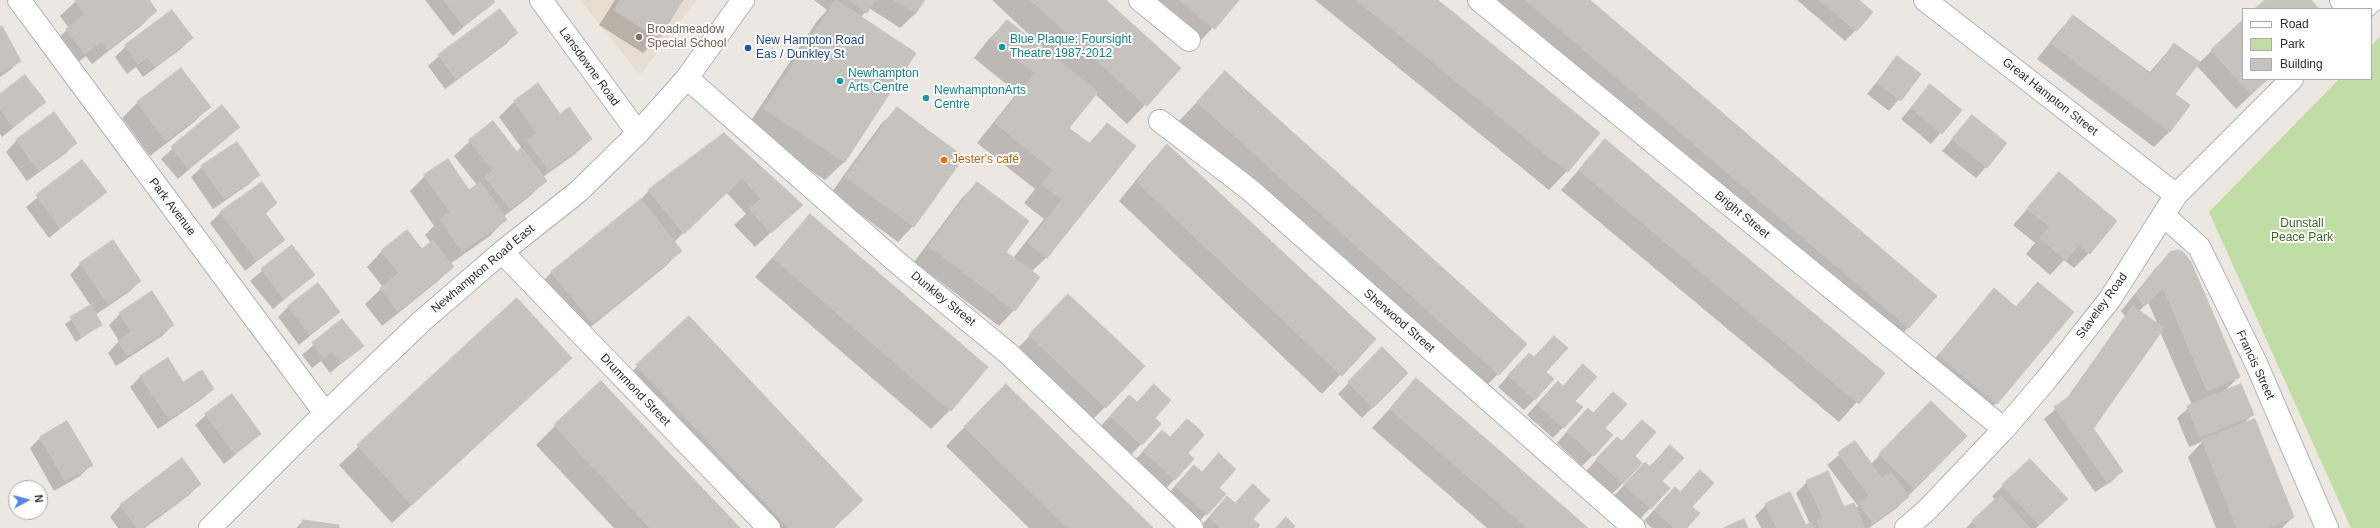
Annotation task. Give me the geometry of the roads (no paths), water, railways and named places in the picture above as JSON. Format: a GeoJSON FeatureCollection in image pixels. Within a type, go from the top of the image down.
{"type":"FeatureCollection","features":[{"type":"Feature","properties":{"kind":"street","name":"Park Avenue"},"geometry":{"type":"LineString","coordinates":[[19,0],[325,413]]}},
{"type":"Feature","properties":{"kind":"street","name":"Lansdowne Road"},"geometry":{"type":"LineString","coordinates":[[541,0],[638,133]]}},
{"type":"Feature","properties":{"kind":"street","name":"Newhampton Road East"},"geometry":{"type":"LineString","coordinates":[[210,528],[325,413],[422,321],[502,252],[578,191],[638,133],[687,78],[743,0]]}},
{"type":"Feature","properties":{"kind":"street"},"geometry":{"type":"LineString","coordinates":[[1140,0],[1189,40]]}},
{"type":"Feature","properties":{"kind":"street","name":"Bright Street"},"geometry":{"type":"LineString","coordinates":[[1479,0],[2004,429]]}},
{"type":"Feature","properties":{"kind":"street","name":"Great Hampton Street"},"geometry":{"type":"LineString","coordinates":[[1925,0],[2176,195]]}},
{"type":"Feature","properties":{"kind":"street"},"geometry":{"type":"LineString","coordinates":[[2341,0],[2349,8]]}},
{"type":"Feature","properties":{"kind":"street"},"geometry":{"type":"LineString","coordinates":[[2364,8],[2373,0]]}},
{"type":"Feature","properties":{"kind":"street","name":"Dunkley Street"},"geometry":{"type":"LineString","coordinates":[[687,78],[899,264],[1009,354],[1192,528]]}},
{"type":"Feature","properties":{"kind":"street","name":"Staveley Road"},"geometry":{"type":"LineString","coordinates":[[1906,528],[1927,510],[2004,429],[2110,299],[2176,195],[2291,80]]}},
{"type":"Feature","properties":{"kind":"street","name":"Sherwood Street"},"geometry":{"type":"LineString","coordinates":[[1160,120],[1250,189],[1634,528]]}},
{"type":"Feature","properties":{"kind":"street","name":"Francis Street"},"geometry":{"type":"LineString","coordinates":[[2164,215],[2199,247],[2256,363],[2327,528]]}},
{"type":"Feature","properties":{"kind":"street","name":"Drummond Street"},"geometry":{"type":"LineString","coordinates":[[502,252],[769,528]]}},
{"type":"Feature","properties":{"kind":"place","name":"Broadmeadow Special School"},"geometry":{"type":"Point","coordinates":[639,37]}},
{"type":"Feature","properties":{"kind":"place","name":"Blue Plaque: Foursight Theatre 1987-2012"},"geometry":{"type":"Point","coordinates":[1002,47]}},
{"type":"Feature","properties":{"kind":"place","name":"New Hampton Road Eas / Dunkley St"},"geometry":{"type":"Point","coordinates":[748,48]}},
{"type":"Feature","properties":{"kind":"place","name":"Newhampton Arts Centre"},"geometry":{"type":"Point","coordinates":[840,81]}},
{"type":"Feature","properties":{"kind":"place","name":"NewhamptonArts Centre"},"geometry":{"type":"Point","coordinates":[926,98]}},
{"type":"Feature","properties":{"kind":"place","name":"Jester's café"},"geometry":{"type":"Point","coordinates":[944,160]}},
{"type":"Feature","properties":{"kind":"park label","name":"Dunstall Peace Park"},"geometry":{"type":"Point","coordinates":[2302,231]}}]}
